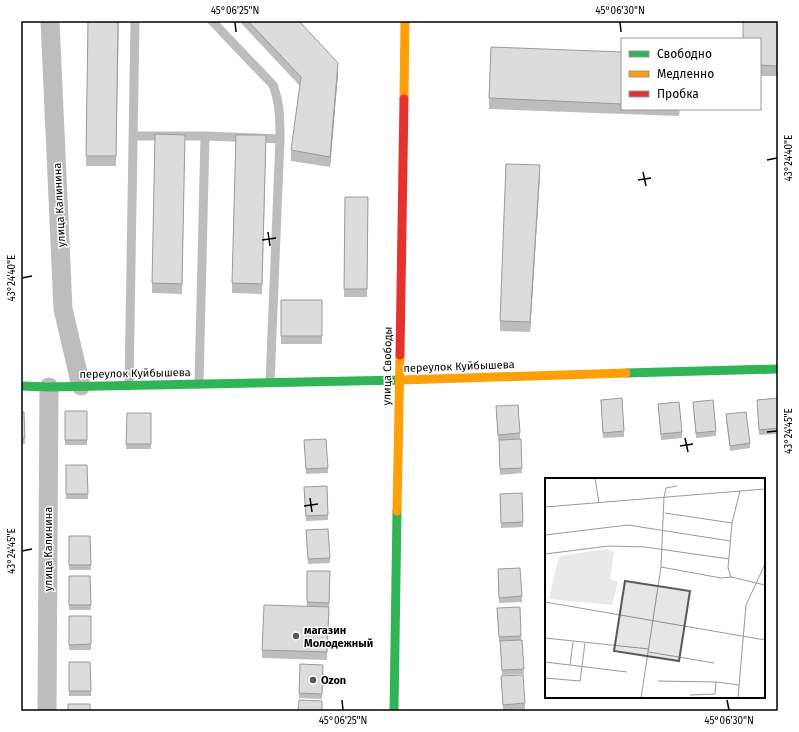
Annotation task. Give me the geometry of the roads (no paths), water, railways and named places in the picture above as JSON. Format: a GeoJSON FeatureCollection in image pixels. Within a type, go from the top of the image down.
{"type":"FeatureCollection","features":[{"type":"Feature","properties":{"kind":"street","name":"улица Калинина"},"geometry":{"type":"LineString","coordinates":[[50,21],[63,309],[81,386]]}},
{"type":"Feature","properties":{"kind":"street","name":"улица Свободы"},"geometry":{"type":"LineString","coordinates":[[394,711],[405,21]]}},
{"type":"Feature","properties":{"kind":"street","name":"переулок Куйбышева"},"geometry":{"type":"LineString","coordinates":[[21,386],[129,386],[399,380],[778,369]]}},
{"type":"Feature","properties":{"kind":"street","name":"улица Калинина"},"geometry":{"type":"LineString","coordinates":[[47,711],[49,387]]}},
{"type":"Feature","properties":{"kind":"lane"},"geometry":{"type":"LineString","coordinates":[[129,386],[135,21]]}},
{"type":"Feature","properties":{"kind":"lane"},"geometry":{"type":"LineString","coordinates":[[212,21],[273,85],[278,97],[280,139],[270,382]]}},
{"type":"Feature","properties":{"kind":"lane"},"geometry":{"type":"LineString","coordinates":[[133,136],[205,136],[280,139]]}},
{"type":"Feature","properties":{"kind":"lane"},"geometry":{"type":"LineString","coordinates":[[199,384],[205,136]]}},
{"type":"Feature","properties":{"kind":"place","name":"магазин Молодежный"},"geometry":{"type":"Point","coordinates":[296,636]}},
{"type":"Feature","properties":{"kind":"place","name":"Ozon"},"geometry":{"type":"Point","coordinates":[313,680]}}]}
